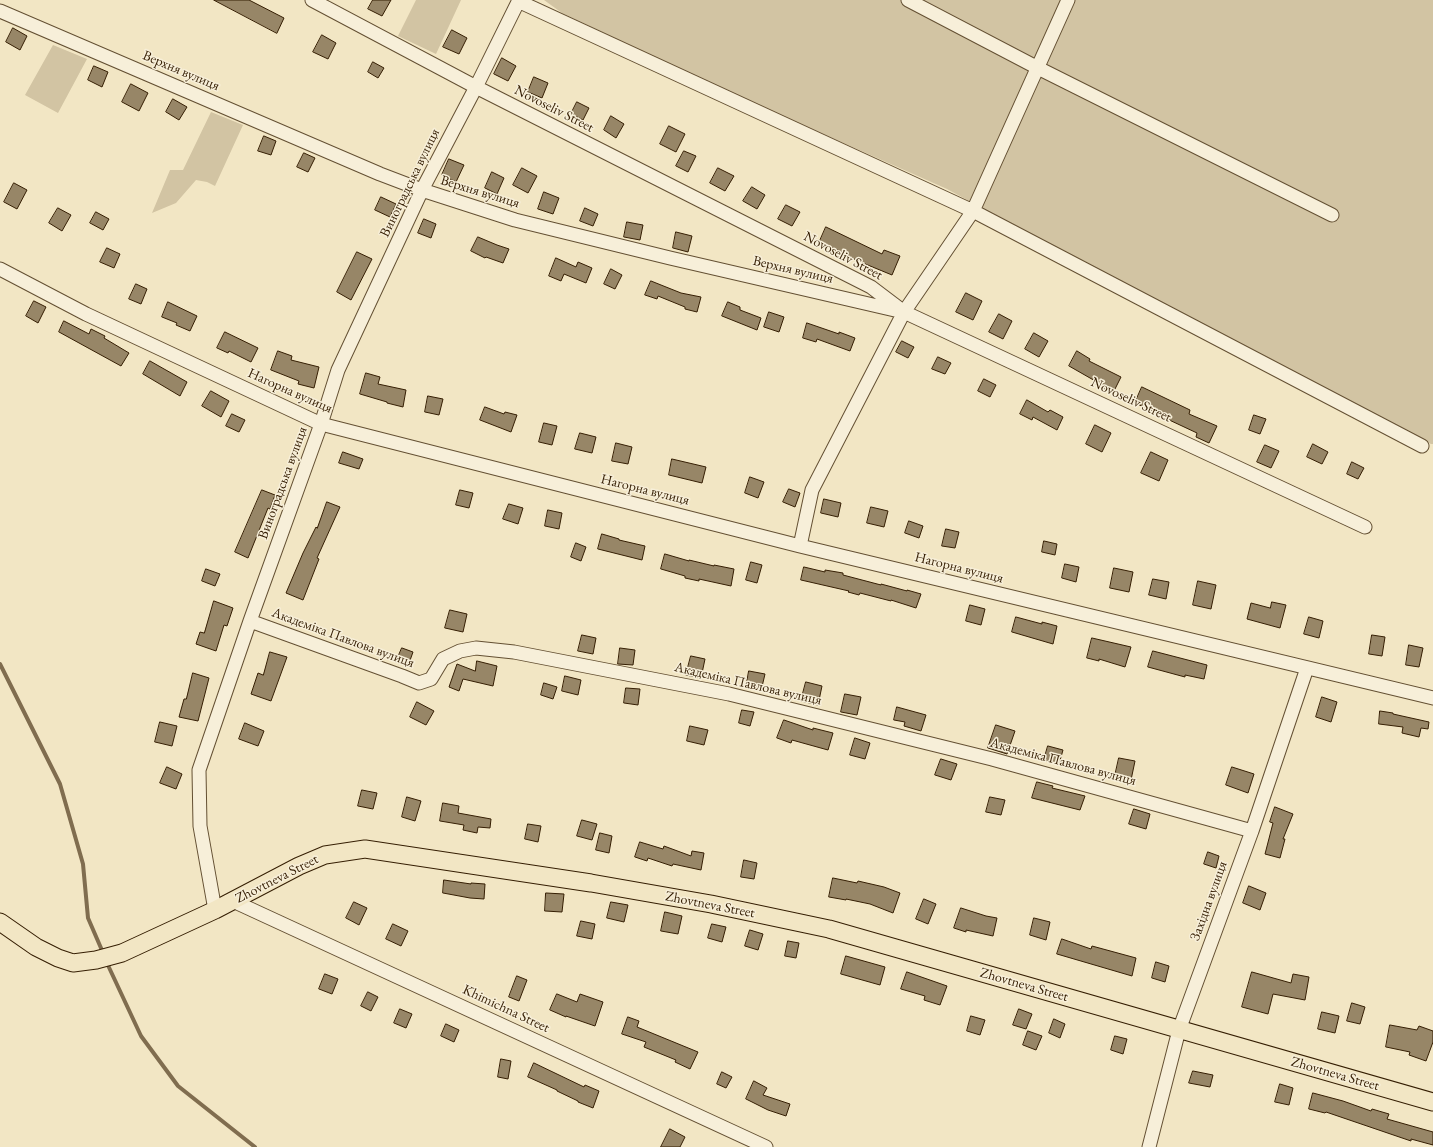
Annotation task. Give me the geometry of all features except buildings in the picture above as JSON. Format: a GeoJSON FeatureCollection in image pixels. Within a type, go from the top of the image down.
{"type":"FeatureCollection","features":[{"type":"Feature","properties":{"kind":"main road","name":"Zhovtneva Street"},"geometry":{"type":"LineString","coordinates":[[0,922],[36,947],[58,958],[72,963],[96,960],[122,953],[215,910],[299,866],[325,855],[364,848],[614,887],[711,904],[829,929],[1433,1102]]}},
{"type":"Feature","properties":{"kind":"street","name":"Novoseliv Street"},"geometry":{"type":"LineString","coordinates":[[312,0],[476,88],[871,287],[904,312],[1365,527]]}},
{"type":"Feature","properties":{"kind":"street"},"geometry":{"type":"LineString","coordinates":[[908,0],[1038,68],[1332,215]]}},
{"type":"Feature","properties":{"kind":"street"},"geometry":{"type":"LineString","coordinates":[[800,546],[812,490],[904,312],[973,211],[1068,0]]}},
{"type":"Feature","properties":{"kind":"street","name":"Виноградська вулиця"},"geometry":{"type":"LineString","coordinates":[[215,910],[200,826],[199,770],[250,621],[321,424],[338,370],[422,190],[476,88],[519,1]]}},
{"type":"Feature","properties":{"kind":"street"},"geometry":{"type":"LineString","coordinates":[[519,1],[973,211],[1422,446]]}},
{"type":"Feature","properties":{"kind":"street","name":"Верхня вулиця"},"geometry":{"type":"LineString","coordinates":[[0,11],[380,174],[422,190],[515,220],[670,258],[904,312]]}},
{"type":"Feature","properties":{"kind":"street","name":"Нагорна вулиця"},"geometry":{"type":"LineString","coordinates":[[0,269],[86,314],[321,424],[800,546],[1433,698]]}},
{"type":"Feature","properties":{"kind":"street","name":"Академіка Павлова вулиця"},"geometry":{"type":"LineString","coordinates":[[250,621],[418,683],[431,678],[443,659],[460,651],[476,648],[514,652],[729,694],[992,759],[1252,831]]}},
{"type":"Feature","properties":{"kind":"street","name":"Західна вулиця"},"geometry":{"type":"LineString","coordinates":[[1149,1147],[1179,1030],[1252,831],[1307,668]]}},
{"type":"Feature","properties":{"kind":"street","name":"Khimichna Street"},"geometry":{"type":"LineString","coordinates":[[233,901],[766,1147]]}},
{"type":"Feature","properties":{"kind":"shaded area"},"geometry":{"type":"Polygon","coordinates":[[[416,0],[461,0],[436,54],[398,36],[416,0]]]}},
{"type":"Feature","properties":{"kind":"shaded area"},"geometry":{"type":"Polygon","coordinates":[[[544,0],[1433,0],[1433,444],[1066,254],[947,189],[742,98],[562,13],[544,0]]]}},
{"type":"Feature","properties":{"kind":"shaded area"},"geometry":{"type":"Polygon","coordinates":[[[53,45],[87,59],[58,113],[25,95],[53,45]]]}},
{"type":"Feature","properties":{"kind":"shaded area"},"geometry":{"type":"Polygon","coordinates":[[[211,112],[243,125],[215,186],[207,182],[196,180],[176,203],[152,213],[170,170],[183,170],[211,112]]]}},
{"type":"Feature","properties":{"kind":"waterway"},"geometry":{"type":"LineString","coordinates":[[0,664],[60,784],[83,864],[88,918],[104,955]]}},
{"type":"Feature","properties":{"kind":"waterway"},"geometry":{"type":"LineString","coordinates":[[106,961],[141,1036],[178,1086],[255,1147]]}}]}
